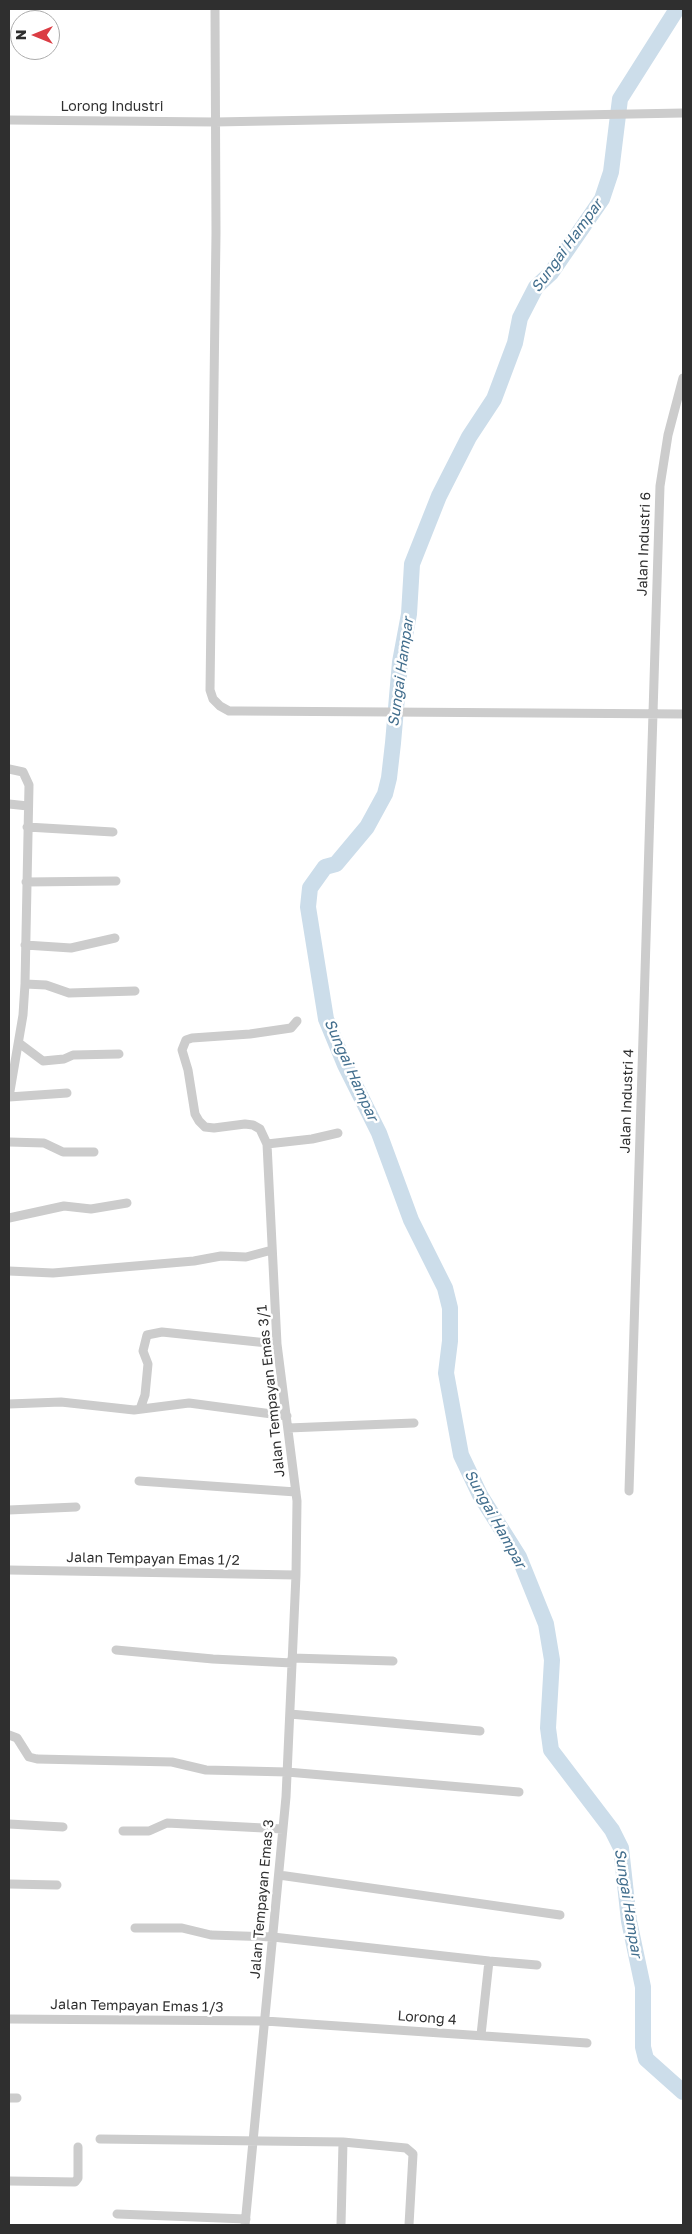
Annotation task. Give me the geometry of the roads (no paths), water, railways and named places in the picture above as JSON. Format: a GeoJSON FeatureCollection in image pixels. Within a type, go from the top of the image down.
{"type":"FeatureCollection","features":[{"type":"Feature","properties":{"kind":"street"},"geometry":{"type":"LineString","coordinates":[[216,9],[216,233],[210,690],[213,699],[229,711],[683,714]]}},
{"type":"Feature","properties":{"kind":"street","name":"Lorong Industri"},"geometry":{"type":"LineString","coordinates":[[9,120],[215,122],[683,113]]}},
{"type":"Feature","properties":{"kind":"street","name":"Jalan Industri 6"},"geometry":{"type":"LineString","coordinates":[[652,713],[660,486],[668,435],[683,378]]}},
{"type":"Feature","properties":{"kind":"street","name":"Jalan Industri 4"},"geometry":{"type":"LineString","coordinates":[[629,1491],[652,713]]}},
{"type":"Feature","properties":{"kind":"street"},"geometry":{"type":"LineString","coordinates":[[9,770],[18,770],[26,774],[29,785],[25,984],[19,1043],[9,1097],[67,1093]]}},
{"type":"Feature","properties":{"kind":"street"},"geometry":{"type":"LineString","coordinates":[[9,804],[28,806]]}},
{"type":"Feature","properties":{"kind":"street"},"geometry":{"type":"LineString","coordinates":[[27,826],[113,832]]}},
{"type":"Feature","properties":{"kind":"street"},"geometry":{"type":"LineString","coordinates":[[26,882],[116,881]]}},
{"type":"Feature","properties":{"kind":"street"},"geometry":{"type":"LineString","coordinates":[[25,945],[71,948],[115,938]]}},
{"type":"Feature","properties":{"kind":"street"},"geometry":{"type":"LineString","coordinates":[[25,984],[46,985],[69,993],[135,991]]}},
{"type":"Feature","properties":{"kind":"street"},"geometry":{"type":"LineString","coordinates":[[297,1021],[291,1028],[186,1040],[183,1045],[195,1114],[205,1127],[253,1125],[260,1129],[267,1144],[312,1140],[338,1133]]}},
{"type":"Feature","properties":{"kind":"street"},"geometry":{"type":"LineString","coordinates":[[19,1043],[43,1061],[64,1059],[73,1055],[119,1054]]}},
{"type":"Feature","properties":{"kind":"street"},"geometry":{"type":"LineString","coordinates":[[9,1142],[44,1143],[63,1152],[94,1152]]}},
{"type":"Feature","properties":{"kind":"street","name":"Jalan Tempayan Emas 3/1"},"geometry":{"type":"LineString","coordinates":[[267,1144],[277,1344],[296,1492],[296,1575]]}},
{"type":"Feature","properties":{"kind":"street"},"geometry":{"type":"LineString","coordinates":[[9,1218],[64,1206],[91,1209],[127,1203]]}},
{"type":"Feature","properties":{"kind":"street"},"geometry":{"type":"LineString","coordinates":[[9,1271],[54,1273],[194,1261],[221,1256],[246,1258],[272,1250]]}},
{"type":"Feature","properties":{"kind":"street"},"geometry":{"type":"LineString","coordinates":[[140,1409],[145,1395],[148,1364],[143,1351],[147,1335],[162,1332],[277,1344]]}},
{"type":"Feature","properties":{"kind":"street"},"geometry":{"type":"LineString","coordinates":[[9,1404],[61,1402],[134,1410],[189,1403],[286,1416]]}},
{"type":"Feature","properties":{"kind":"street"},"geometry":{"type":"LineString","coordinates":[[288,1428],[414,1423]]}},
{"type":"Feature","properties":{"kind":"street"},"geometry":{"type":"LineString","coordinates":[[139,1481],[296,1492]]}},
{"type":"Feature","properties":{"kind":"street"},"geometry":{"type":"LineString","coordinates":[[9,1510],[76,1507]]}},
{"type":"Feature","properties":{"kind":"street","name":"Jalan Tempayan Emas 1/2"},"geometry":{"type":"LineString","coordinates":[[9,1570],[296,1575]]}},
{"type":"Feature","properties":{"kind":"street","name":"Jalan Tempayan Emas 3"},"geometry":{"type":"LineString","coordinates":[[246,2222],[283,1829],[296,1575]]}},
{"type":"Feature","properties":{"kind":"street"},"geometry":{"type":"LineString","coordinates":[[116,1650],[213,1659],[394,1661]]}},
{"type":"Feature","properties":{"kind":"street"},"geometry":{"type":"LineString","coordinates":[[290,1714],[480,1731]]}},
{"type":"Feature","properties":{"kind":"street"},"geometry":{"type":"LineString","coordinates":[[9,1735],[17,1738],[29,1756],[37,1760],[172,1762],[206,1770],[287,1772],[518,1792]]}},
{"type":"Feature","properties":{"kind":"street"},"geometry":{"type":"LineString","coordinates":[[123,1831],[149,1831],[167,1823],[283,1829]]}},
{"type":"Feature","properties":{"kind":"street"},"geometry":{"type":"LineString","coordinates":[[9,1824],[63,1827]]}},
{"type":"Feature","properties":{"kind":"street"},"geometry":{"type":"LineString","coordinates":[[279,1876],[560,1915]]}},
{"type":"Feature","properties":{"kind":"street"},"geometry":{"type":"LineString","coordinates":[[9,1884],[57,1884]]}},
{"type":"Feature","properties":{"kind":"street"},"geometry":{"type":"LineString","coordinates":[[135,1928],[182,1928],[211,1935],[273,1937],[537,1965]]}},
{"type":"Feature","properties":{"kind":"street"},"geometry":{"type":"LineString","coordinates":[[481,2035],[489,1961]]}},
{"type":"Feature","properties":{"kind":"street","name":"Jalan Tempayan Emas 1/3"},"geometry":{"type":"LineString","coordinates":[[9,2018],[265,2021]]}},
{"type":"Feature","properties":{"kind":"street","name":"Lorong 4"},"geometry":{"type":"LineString","coordinates":[[265,2021],[587,2043]]}},
{"type":"Feature","properties":{"kind":"street"},"geometry":{"type":"LineString","coordinates":[[100,2140],[343,2142],[406,2148],[413,2154],[409,2225]]}},
{"type":"Feature","properties":{"kind":"street"},"geometry":{"type":"LineString","coordinates":[[341,2225],[343,2142]]}},
{"type":"Feature","properties":{"kind":"street"},"geometry":{"type":"LineString","coordinates":[[9,2181],[75,2182],[78,2178],[78,2147]]}},
{"type":"Feature","properties":{"kind":"street"},"geometry":{"type":"LineString","coordinates":[[117,2214],[246,2222]]}},
{"type":"Feature","properties":{"kind":"waterway","name":"Sungai Hampar"},"geometry":{"type":"LineString","coordinates":[[677,9],[620,99],[611,172],[602,199],[551,273],[536,287],[520,318],[515,343],[494,399],[469,437],[439,496],[412,564],[409,614],[400,662],[393,743],[385,794],[367,827],[336,864],[325,867],[310,888],[308,907],[326,1019],[345,1065],[379,1133],[411,1220],[445,1288],[450,1308],[450,1341],[446,1373],[461,1455],[480,1495],[519,1557],[546,1624],[552,1660],[548,1728],[551,1750],[612,1830],[621,1848],[629,1921],[643,1987],[643,2047],[646,2059],[683,2092]]}}]}
